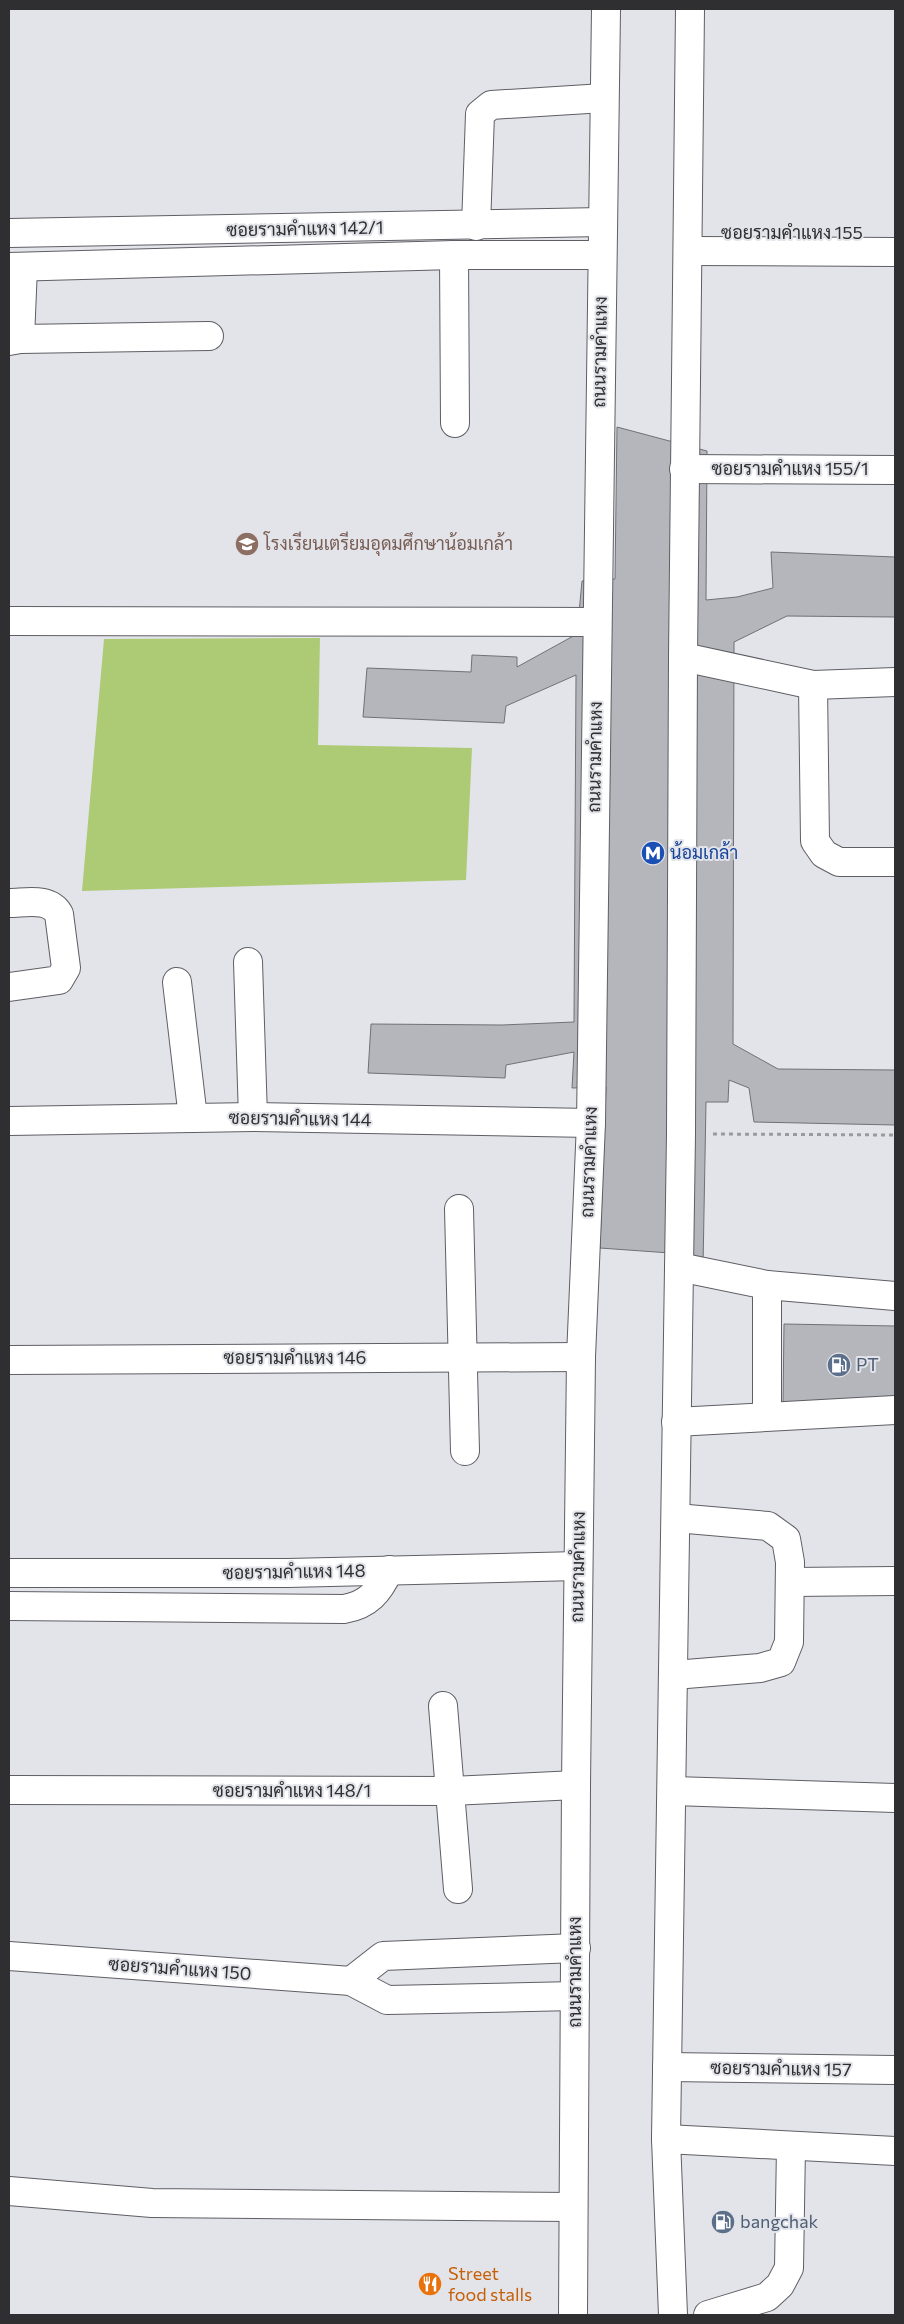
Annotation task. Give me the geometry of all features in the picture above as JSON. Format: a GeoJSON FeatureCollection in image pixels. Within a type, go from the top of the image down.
{"type":"FeatureCollection","features":[{"type":"Feature","properties":{"kind":"main road","name":"ถนนรามคำแหง"},"geometry":{"type":"LineString","coordinates":[[573,2315],[572,2207],[576,1948],[578,1566],[581,1357],[591,1123],[606,9]]}},
{"type":"Feature","properties":{"kind":"main road"},"geometry":{"type":"LineString","coordinates":[[673,2315],[666,2139],[673,1791],[681,1134],[682,657],[690,9]]}},
{"type":"Feature","properties":{"kind":"main road"},"geometry":{"type":"LineString","coordinates":[[476,226],[480,114],[491,105],[604,98]]}},
{"type":"Feature","properties":{"kind":"main road","name":"ซอยรามคำแหง 142/1"},"geometry":{"type":"LineString","coordinates":[[9,233],[476,226],[602,222]]}},
{"type":"Feature","properties":{"kind":"main road","name":"ซอยรามคำแหง 155"},"geometry":{"type":"LineString","coordinates":[[688,242],[895,233]]}},
{"type":"Feature","properties":{"kind":"main road"},"geometry":{"type":"LineString","coordinates":[[688,242],[895,252]]}},
{"type":"Feature","properties":{"kind":"main road"},"geometry":{"type":"LineString","coordinates":[[209,336],[14,340],[16,267],[454,255],[602,255]]}},
{"type":"Feature","properties":{"kind":"main road"},"geometry":{"type":"LineString","coordinates":[[454,255],[455,423]]}},
{"type":"Feature","properties":{"kind":"main road","name":"ซอยรามคำแหง 155/1"},"geometry":{"type":"LineString","coordinates":[[684,469],[895,470]]}},
{"type":"Feature","properties":{"kind":"main road"},"geometry":{"type":"LineString","coordinates":[[9,621],[597,622]]}},
{"type":"Feature","properties":{"kind":"main road"},"geometry":{"type":"LineString","coordinates":[[682,657],[813,685],[895,682]]}},
{"type":"Feature","properties":{"kind":"main road"},"geometry":{"type":"LineString","coordinates":[[813,685],[815,841],[824,854],[838,862],[895,862]]}},
{"type":"Feature","properties":{"kind":"main road"},"geometry":{"type":"LineString","coordinates":[[9,904],[47,903],[55,907],[59,914],[66,968],[59,980],[9,987]]}},
{"type":"Feature","properties":{"kind":"main road"},"geometry":{"type":"LineString","coordinates":[[248,962],[253,1117]]}},
{"type":"Feature","properties":{"kind":"main road"},"geometry":{"type":"LineString","coordinates":[[177,982],[193,1118]]}},
{"type":"Feature","properties":{"kind":"main road","name":"ซอยรามคำแหง 144"},"geometry":{"type":"LineString","coordinates":[[9,1121],[253,1117],[591,1123]]}},
{"type":"Feature","properties":{"kind":"main road"},"geometry":{"type":"LineString","coordinates":[[459,1209],[465,1452]]}},
{"type":"Feature","properties":{"kind":"main road"},"geometry":{"type":"LineString","coordinates":[[679,1267],[767,1285],[895,1296]]}},
{"type":"Feature","properties":{"kind":"main road"},"geometry":{"type":"LineString","coordinates":[[767,1285],[767,1416]]}},
{"type":"Feature","properties":{"kind":"main road","name":"ซอยรามคำแหง 146"},"geometry":{"type":"LineString","coordinates":[[9,1360],[581,1357]]}},
{"type":"Feature","properties":{"kind":"main road"},"geometry":{"type":"LineString","coordinates":[[676,1422],[895,1410]]}},
{"type":"Feature","properties":{"kind":"main road"},"geometry":{"type":"LineString","coordinates":[[674,1675],[760,1668],[781,1662],[789,1642],[790,1582],[790,1562],[786,1539],[768,1526],[676,1518]]}},
{"type":"Feature","properties":{"kind":"main road","name":"ซอยรามคำแหง 148"},"geometry":{"type":"LineString","coordinates":[[9,1573],[288,1573],[578,1566]]}},
{"type":"Feature","properties":{"kind":"main road"},"geometry":{"type":"LineString","coordinates":[[9,1606],[344,1609],[358,1606],[373,1596],[381,1587],[389,1570]]}},
{"type":"Feature","properties":{"kind":"main road"},"geometry":{"type":"LineString","coordinates":[[790,1582],[895,1581]]}},
{"type":"Feature","properties":{"kind":"main road"},"geometry":{"type":"LineString","coordinates":[[443,1706],[458,1889]]}},
{"type":"Feature","properties":{"kind":"main road","name":"ซอยรามคำแหง 148/1"},"geometry":{"type":"LineString","coordinates":[[9,1790],[451,1791],[576,1785]]}},
{"type":"Feature","properties":{"kind":"main road"},"geometry":{"type":"LineString","coordinates":[[673,1791],[895,1798]]}},
{"type":"Feature","properties":{"kind":"main road"},"geometry":{"type":"LineString","coordinates":[[351,1981],[383,1956],[576,1948]]}},
{"type":"Feature","properties":{"kind":"main road","name":"ซอยรามคำแหง 150"},"geometry":{"type":"LineString","coordinates":[[9,1956],[351,1981],[387,2000],[575,1996]]}},
{"type":"Feature","properties":{"kind":"main road","name":"ซอยรามคำแหง 157"},"geometry":{"type":"LineString","coordinates":[[667,2067],[895,2070]]}},
{"type":"Feature","properties":{"kind":"main road"},"geometry":{"type":"LineString","coordinates":[[666,2139],[895,2151]]}},
{"type":"Feature","properties":{"kind":"main road"},"geometry":{"type":"LineString","coordinates":[[708,2315],[767,2297],[780,2285],[788,2268],[791,2146]]}},
{"type":"Feature","properties":{"kind":"main road"},"geometry":{"type":"LineString","coordinates":[[9,2190],[152,2203],[572,2207]]}},
{"type":"Feature","properties":{"kind":"path"},"geometry":{"type":"LineString","coordinates":[[681,1134],[895,1135]]}},
{"type":"Feature","properties":{"kind":"green space"},"geometry":{"type":"Polygon","coordinates":[[[320,638],[318,745],[472,748],[466,880],[82,891],[104,639],[320,638]]]}},
{"type":"Feature","properties":{"kind":"building"},"geometry":{"type":"Polygon","coordinates":[[[617,427],[707,451],[706,600],[737,597],[773,588],[771,552],[895,557],[895,617],[787,616],[734,642],[733,1044],[778,1069],[895,1070],[895,1125],[754,1122],[749,1088],[729,1080],[728,1102],[706,1102],[703,1267],[670,1253],[600,1248],[606,1087],[572,1088],[574,1052],[506,1065],[505,1078],[368,1073],[371,1024],[502,1025],[574,1022],[576,675],[506,706],[504,723],[363,717],[367,668],[471,672],[472,655],[517,657],[517,667],[577,634],[582,581],[615,579],[617,427]]]}},
{"type":"Feature","properties":{"kind":"building","name":"PT"},"geometry":{"type":"Polygon","coordinates":[[[784,1324],[895,1326],[895,1405],[783,1404],[784,1324]]]}},
{"type":"Feature","properties":{"kind":"place","name":"โรงเรียนเตรียมอุดมศึกษาน้อมเกล้า"},"geometry":{"type":"Point","coordinates":[247,544]}},
{"type":"Feature","properties":{"kind":"place","name":"น้อมเกล้า"},"geometry":{"type":"Point","coordinates":[653,853]}},
{"type":"Feature","properties":{"kind":"place","name":"PT"},"geometry":{"type":"Point","coordinates":[839,1365]}},
{"type":"Feature","properties":{"kind":"place","name":"bangchak"},"geometry":{"type":"Point","coordinates":[723,2222]}},
{"type":"Feature","properties":{"kind":"place","name":"Street food stalls"},"geometry":{"type":"Point","coordinates":[430,2284]}}]}
